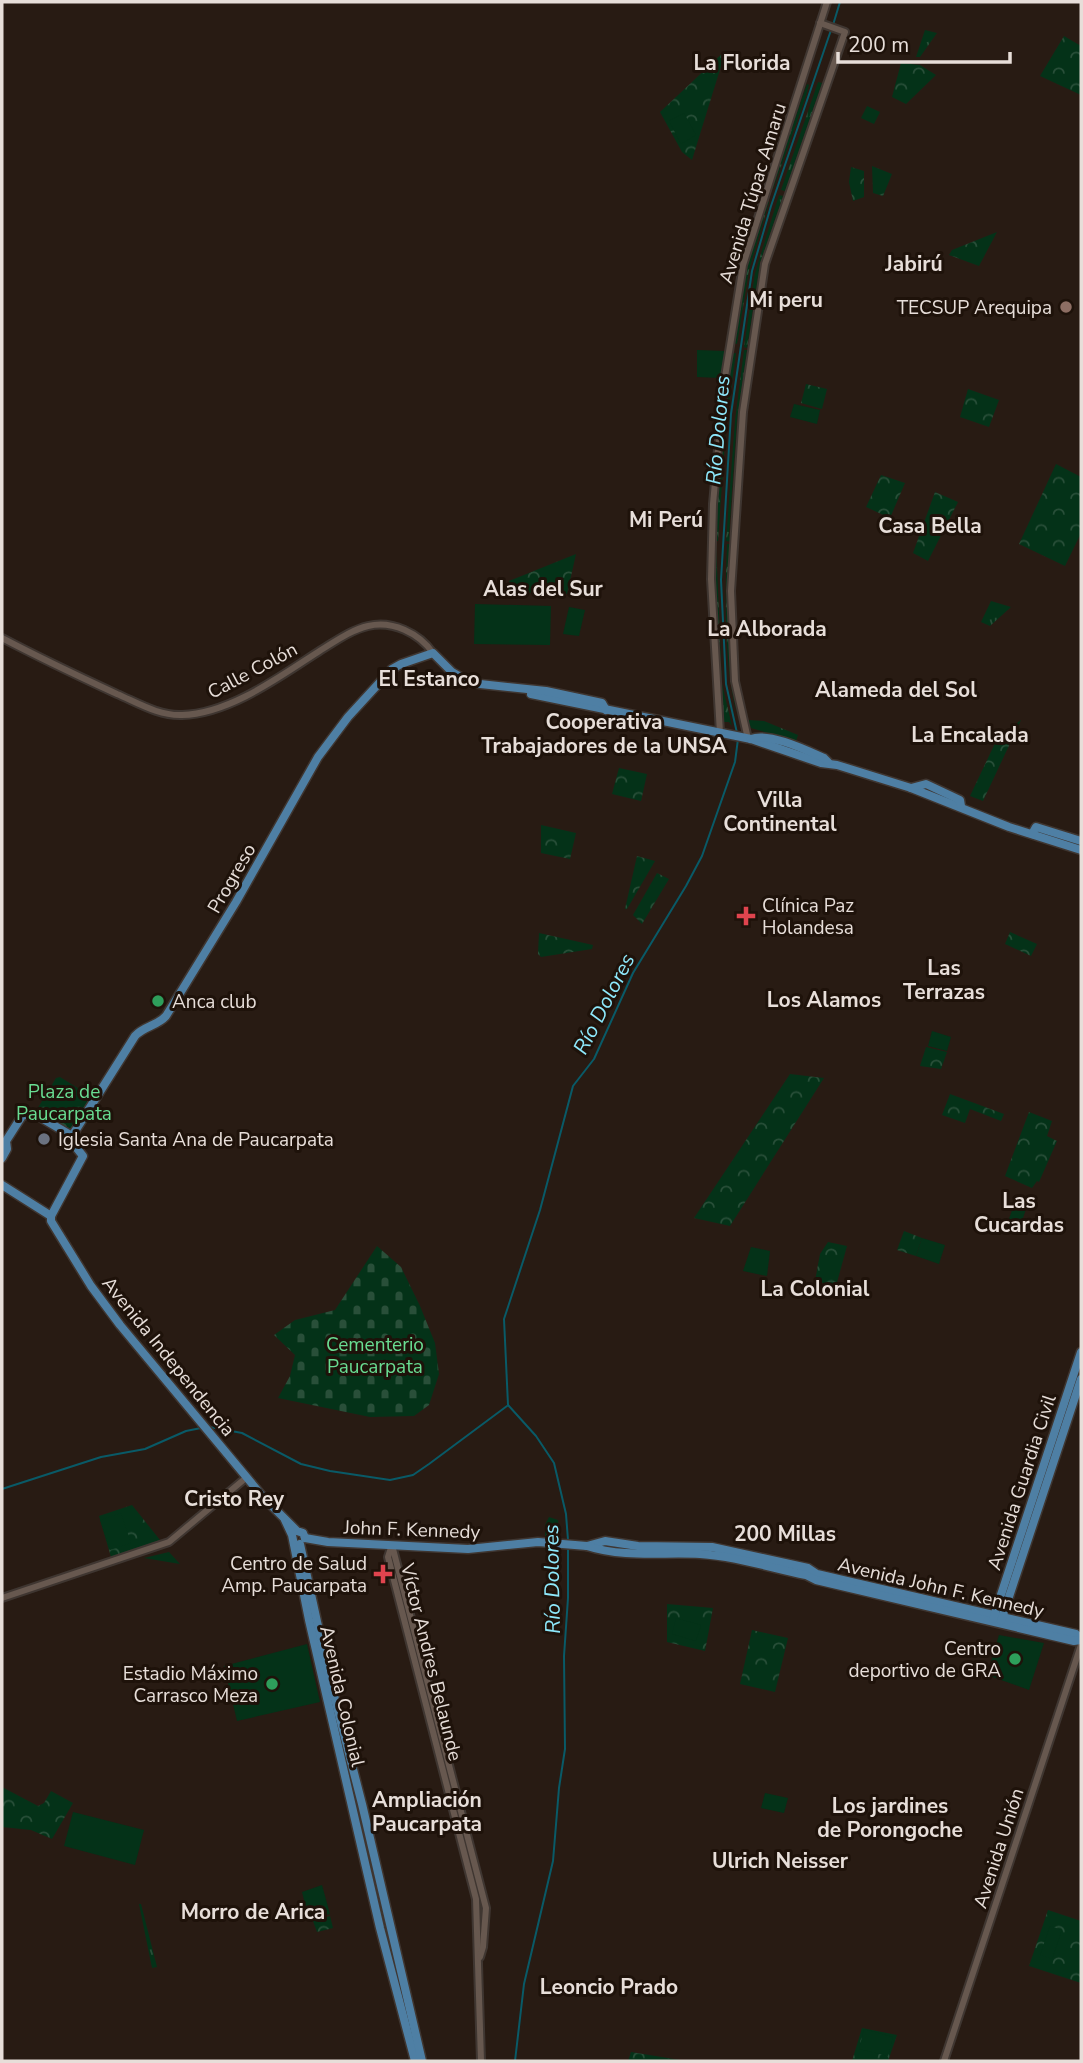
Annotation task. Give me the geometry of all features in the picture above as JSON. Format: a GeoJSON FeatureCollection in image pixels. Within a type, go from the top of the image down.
{"type":"FeatureCollection","features":[{"type":"Feature","properties":{"kind":"main road"},"geometry":{"type":"LineString","coordinates":[[433,653],[452,671],[471,683],[546,691],[591,700],[602,703],[606,710],[743,738],[911,788],[926,784],[960,800],[961,806],[987,819],[1081,850]]}},
{"type":"Feature","properties":{"kind":"main road","name":"Progreso"},"geometry":{"type":"LineString","coordinates":[[72,1136],[135,1036],[166,1016],[236,902],[324,748],[392,669],[433,653]]}},
{"type":"Feature","properties":{"kind":"main road"},"geometry":{"type":"LineString","coordinates":[[1032,834],[1036,827],[1081,841]]}},
{"type":"Feature","properties":{"kind":"main road"},"geometry":{"type":"LineString","coordinates":[[2,1158],[7,1149],[6,1141],[22,1116],[33,1113],[72,1136],[75,1146],[83,1156],[51,1216],[2,1185]]}},
{"type":"Feature","properties":{"kind":"main road","name":"Avenida Independencia"},"geometry":{"type":"LineString","coordinates":[[51,1216],[51,1221],[91,1286],[120,1325],[285,1520],[297,1538]]}},
{"type":"Feature","properties":{"kind":"main road","name":"Avenida Guardia Civil"},"geometry":{"type":"LineString","coordinates":[[997,1619],[1081,1352]]}},
{"type":"Feature","properties":{"kind":"main road","name":"Avenida Guardia Civil"},"geometry":{"type":"LineString","coordinates":[[997,1619],[1081,1379]]}},
{"type":"Feature","properties":{"kind":"main road","name":"John F. Kennedy"},"geometry":{"type":"LineString","coordinates":[[297,1538],[468,1549],[538,1542],[560,1545]]}},
{"type":"Feature","properties":{"kind":"main road","name":"Avenida Colonial"},"geometry":{"type":"LineString","coordinates":[[297,1538],[380,1928],[415,2061]]}},
{"type":"Feature","properties":{"kind":"main road","name":"Avenida Colonial"},"geometry":{"type":"LineString","coordinates":[[297,1538],[422,2061]]}},
{"type":"Feature","properties":{"kind":"main road","name":"Avenida John F. Kennedy"},"geometry":{"type":"LineString","coordinates":[[560,1545],[587,1546],[627,1553],[703,1554],[1076,1634],[1081,1641]]}},
{"type":"Feature","properties":{"kind":"street","name":"Avenida Túpac Amaru"},"geometry":{"type":"LineString","coordinates":[[720,733],[711,579],[713,504],[724,383],[743,265],[827,2]]}},
{"type":"Feature","properties":{"kind":"street","name":"Avenida Túpac Amaru"},"geometry":{"type":"LineString","coordinates":[[743,738],[735,681],[731,591],[741,424],[765,264],[843,31],[822,24]]}},
{"type":"Feature","properties":{"kind":"street","name":"Calle Colón"},"geometry":{"type":"LineString","coordinates":[[2,638],[54,666],[161,713],[182,715],[227,705],[268,684],[344,636],[369,626],[385,625],[406,630],[424,642],[433,653]]}},
{"type":"Feature","properties":{"kind":"street"},"geometry":{"type":"LineString","coordinates":[[2,1598],[169,1542],[247,1477]]}},
{"type":"Feature","properties":{"kind":"street","name":"Víctor Andres Belaunde"},"geometry":{"type":"LineString","coordinates":[[392,1545],[388,1557],[477,1899],[481,2061]]}},
{"type":"Feature","properties":{"kind":"street","name":"Avenida Unión"},"geometry":{"type":"LineString","coordinates":[[944,2061],[1081,1641]]}},
{"type":"Feature","properties":{"kind":"green space"},"geometry":{"type":"Polygon","coordinates":[[[925,30],[937,33],[920,57],[916,57],[925,30]]]}},
{"type":"Feature","properties":{"kind":"green space"},"geometry":{"type":"Polygon","coordinates":[[[1064,36],[1081,46],[1081,95],[1040,76],[1064,36]]]}},
{"type":"Feature","properties":{"kind":"green space"},"geometry":{"type":"Polygon","coordinates":[[[726,50],[692,160],[682,152],[660,112],[726,50]]]}},
{"type":"Feature","properties":{"kind":"green space"},"geometry":{"type":"Polygon","coordinates":[[[901,63],[920,65],[936,75],[906,104],[892,97],[901,63]]]}},
{"type":"Feature","properties":{"kind":"green space"},"geometry":{"type":"Polygon","coordinates":[[[818,82],[822,83],[785,191],[781,190],[818,82]]]}},
{"type":"Feature","properties":{"kind":"green space"},"geometry":{"type":"Polygon","coordinates":[[[807,84],[806,96],[773,189],[771,188],[807,84]]]}},
{"type":"Feature","properties":{"kind":"green space"},"geometry":{"type":"Polygon","coordinates":[[[867,106],[880,112],[874,124],[861,118],[867,106]]]}},
{"type":"Feature","properties":{"kind":"green space"},"geometry":{"type":"Polygon","coordinates":[[[684,113],[696,135],[681,144],[669,121],[684,113]]]}},
{"type":"Feature","properties":{"kind":"green space"},"geometry":{"type":"Polygon","coordinates":[[[872,166],[892,174],[883,196],[873,193],[872,166]]]}},
{"type":"Feature","properties":{"kind":"green space"},"geometry":{"type":"Polygon","coordinates":[[[851,167],[864,171],[864,197],[853,201],[849,182],[851,167]]]}},
{"type":"Feature","properties":{"kind":"green space"},"geometry":{"type":"Polygon","coordinates":[[[779,195],[783,196],[760,263],[747,348],[744,347],[755,273],[779,195]]]}},
{"type":"Feature","properties":{"kind":"green space"},"geometry":{"type":"Polygon","coordinates":[[[767,201],[769,202],[749,270],[737,344],[733,343],[745,269],[767,201]]]}},
{"type":"Feature","properties":{"kind":"green space"},"geometry":{"type":"Polygon","coordinates":[[[997,232],[979,266],[949,255],[952,250],[997,232]]]}},
{"type":"Feature","properties":{"kind":"green space"},"geometry":{"type":"Polygon","coordinates":[[[697,350],[725,351],[720,378],[697,377],[697,350]]]}},
{"type":"Feature","properties":{"kind":"green space"},"geometry":{"type":"Polygon","coordinates":[[[744,350],[747,350],[737,420],[729,535],[731,542],[726,541],[735,420],[744,350]]]}},
{"type":"Feature","properties":{"kind":"green space"},"geometry":{"type":"Polygon","coordinates":[[[736,353],[726,427],[718,541],[715,541],[719,467],[731,354],[736,353]]]}},
{"type":"Feature","properties":{"kind":"green space"},"geometry":{"type":"Polygon","coordinates":[[[806,384],[827,389],[822,409],[801,403],[806,384]]]}},
{"type":"Feature","properties":{"kind":"green space"},"geometry":{"type":"Polygon","coordinates":[[[968,389],[999,400],[989,427],[960,417],[968,389]]]}},
{"type":"Feature","properties":{"kind":"green space"},"geometry":{"type":"Polygon","coordinates":[[[794,404],[820,410],[817,424],[790,417],[794,404]]]}},
{"type":"Feature","properties":{"kind":"green space"},"geometry":{"type":"Polygon","coordinates":[[[1056,464],[1081,477],[1081,533],[1065,566],[1019,544],[1056,464]]]}},
{"type":"Feature","properties":{"kind":"green space"},"geometry":{"type":"Polygon","coordinates":[[[881,475],[905,483],[890,518],[866,507],[881,475]]]}},
{"type":"Feature","properties":{"kind":"green space"},"geometry":{"type":"Polygon","coordinates":[[[935,492],[958,502],[928,561],[913,553],[935,492]]]}},
{"type":"Feature","properties":{"kind":"green space"},"geometry":{"type":"Polygon","coordinates":[[[716,543],[722,684],[732,726],[729,722],[724,722],[714,592],[716,543]]]}},
{"type":"Feature","properties":{"kind":"green space"},"geometry":{"type":"Polygon","coordinates":[[[727,544],[730,544],[732,636],[743,727],[736,710],[729,665],[726,612],[727,544]]]}},
{"type":"Feature","properties":{"kind":"green space"},"geometry":{"type":"Polygon","coordinates":[[[576,554],[567,594],[512,592],[509,581],[576,554]]]}},
{"type":"Feature","properties":{"kind":"green space"},"geometry":{"type":"Polygon","coordinates":[[[991,601],[1011,607],[990,626],[981,622],[991,601]]]}},
{"type":"Feature","properties":{"kind":"green space"},"geometry":{"type":"Polygon","coordinates":[[[475,604],[551,606],[550,645],[474,644],[475,604]]]}},
{"type":"Feature","properties":{"kind":"green space"},"geometry":{"type":"Polygon","coordinates":[[[569,607],[585,610],[579,636],[563,634],[569,607]]]}},
{"type":"Feature","properties":{"kind":"green space"},"geometry":{"type":"Polygon","coordinates":[[[748,720],[764,721],[798,735],[796,741],[751,728],[748,720]]]}},
{"type":"Feature","properties":{"kind":"green space"},"geometry":{"type":"Polygon","coordinates":[[[1021,720],[983,801],[970,796],[998,737],[1021,720]]]}},
{"type":"Feature","properties":{"kind":"green space"},"geometry":{"type":"Polygon","coordinates":[[[619,768],[647,774],[641,801],[612,794],[619,768]]]}},
{"type":"Feature","properties":{"kind":"green space"},"geometry":{"type":"Polygon","coordinates":[[[541,825],[576,833],[570,859],[541,853],[541,825]]]}},
{"type":"Feature","properties":{"kind":"green space"},"geometry":{"type":"Polygon","coordinates":[[[637,856],[655,861],[625,909],[637,856]]]}},
{"type":"Feature","properties":{"kind":"green space"},"geometry":{"type":"Polygon","coordinates":[[[657,873],[669,879],[642,924],[633,915],[657,873]]]}},
{"type":"Feature","properties":{"kind":"green space"},"geometry":{"type":"Polygon","coordinates":[[[1010,932],[1037,944],[1031,956],[1005,944],[1010,932]]]}},
{"type":"Feature","properties":{"kind":"green space"},"geometry":{"type":"Polygon","coordinates":[[[539,933],[593,945],[592,949],[541,957],[538,954],[539,933]]]}},
{"type":"Feature","properties":{"kind":"green space"},"geometry":{"type":"Polygon","coordinates":[[[932,1031],[951,1037],[947,1051],[928,1046],[932,1031]]]}},
{"type":"Feature","properties":{"kind":"green space"},"geometry":{"type":"Polygon","coordinates":[[[926,1047],[947,1052],[941,1069],[920,1066],[926,1047]]]}},
{"type":"Feature","properties":{"kind":"green space"},"geometry":{"type":"Polygon","coordinates":[[[790,1074],[824,1078],[730,1226],[694,1218],[790,1074]]]}},
{"type":"Feature","properties":{"kind":"green space","name":"Plaza de Paucarpata"},"geometry":{"type":"Polygon","coordinates":[[[60,1077],[89,1095],[90,1100],[72,1128],[67,1130],[36,1111],[56,1078],[60,1077]]]}},
{"type":"Feature","properties":{"kind":"green space"},"geometry":{"type":"Polygon","coordinates":[[[950,1094],[1004,1114],[1001,1121],[970,1109],[965,1123],[942,1115],[950,1094]]]}},
{"type":"Feature","properties":{"kind":"green space"},"geometry":{"type":"Polygon","coordinates":[[[1029,1112],[1052,1121],[1047,1136],[1057,1141],[1039,1182],[1032,1188],[1005,1176],[1029,1112]]]}},
{"type":"Feature","properties":{"kind":"green space"},"geometry":{"type":"Polygon","coordinates":[[[1014,1205],[1026,1209],[1020,1227],[1007,1224],[1014,1205]]]}},
{"type":"Feature","properties":{"kind":"green space"},"geometry":{"type":"Polygon","coordinates":[[[904,1231],[922,1238],[916,1256],[897,1250],[904,1231]]]}},
{"type":"Feature","properties":{"kind":"green space"},"geometry":{"type":"Polygon","coordinates":[[[922,1238],[945,1245],[939,1264],[916,1256],[922,1238]]]}},
{"type":"Feature","properties":{"kind":"green space"},"geometry":{"type":"Polygon","coordinates":[[[828,1242],[847,1246],[836,1286],[815,1281],[820,1254],[828,1242]]]}},
{"type":"Feature","properties":{"kind":"green space","name":"Cementerio Paucarpata"},"geometry":{"type":"Polygon","coordinates":[[[377,1246],[401,1267],[435,1343],[439,1374],[429,1405],[414,1416],[370,1417],[278,1398],[290,1376],[295,1355],[274,1335],[295,1320],[335,1310],[377,1246]]]}},
{"type":"Feature","properties":{"kind":"green space"},"geometry":{"type":"Polygon","coordinates":[[[751,1247],[770,1251],[767,1276],[743,1271],[751,1247]]]}},
{"type":"Feature","properties":{"kind":"green space"},"geometry":{"type":"Polygon","coordinates":[[[132,1505],[160,1540],[111,1557],[99,1516],[132,1505]]]}},
{"type":"Feature","properties":{"kind":"green space"},"geometry":{"type":"Polygon","coordinates":[[[121,1513],[131,1543],[110,1550],[100,1520],[121,1513]]]}},
{"type":"Feature","properties":{"kind":"green space"},"geometry":{"type":"Polygon","coordinates":[[[549,1517],[558,1520],[560,1539],[545,1536],[545,1525],[549,1517]]]}},
{"type":"Feature","properties":{"kind":"green space"},"geometry":{"type":"Polygon","coordinates":[[[169,1552],[180,1564],[144,1558],[169,1552]]]}},
{"type":"Feature","properties":{"kind":"green space"},"geometry":{"type":"Polygon","coordinates":[[[667,1604],[713,1608],[705,1651],[667,1642],[667,1604]]]}},
{"type":"Feature","properties":{"kind":"green space"},"geometry":{"type":"Polygon","coordinates":[[[676,1618],[701,1625],[696,1641],[672,1634],[676,1618]]]}},
{"type":"Feature","properties":{"kind":"green space"},"geometry":{"type":"Polygon","coordinates":[[[752,1630],[788,1638],[775,1692],[740,1684],[752,1630]]]}},
{"type":"Feature","properties":{"kind":"green space","name":"Centro deportivo de GRA"},"geometry":{"type":"Polygon","coordinates":[[[999,1635],[1044,1643],[1029,1690],[987,1675],[999,1635]]]}},
{"type":"Feature","properties":{"kind":"green space","name":"Estadio Máximo Carrasco Meza"},"geometry":{"type":"Polygon","coordinates":[[[307,1644],[320,1702],[237,1721],[224,1666],[307,1644]]]}},
{"type":"Feature","properties":{"kind":"green space"},"geometry":{"type":"Polygon","coordinates":[[[2,1787],[38,1806],[44,1803],[51,1791],[73,1803],[52,1839],[31,1830],[2,1827],[2,1787]]]}},
{"type":"Feature","properties":{"kind":"green space"},"geometry":{"type":"Polygon","coordinates":[[[765,1793],[788,1798],[784,1813],[761,1808],[765,1793]]]}},
{"type":"Feature","properties":{"kind":"green space"},"geometry":{"type":"Polygon","coordinates":[[[73,1812],[144,1830],[135,1865],[64,1846],[73,1812]]]}},
{"type":"Feature","properties":{"kind":"green space"},"geometry":{"type":"Polygon","coordinates":[[[322,1885],[330,1914],[309,1920],[302,1892],[322,1885]]]}},
{"type":"Feature","properties":{"kind":"green space"},"geometry":{"type":"Polygon","coordinates":[[[141,1904],[157,1967],[152,1968],[141,1904]]]}},
{"type":"Feature","properties":{"kind":"green space"},"geometry":{"type":"Polygon","coordinates":[[[1048,1910],[1081,1921],[1081,1983],[1029,1966],[1048,1910]]]}},
{"type":"Feature","properties":{"kind":"green space"},"geometry":{"type":"Polygon","coordinates":[[[330,1916],[333,1928],[317,1932],[313,1921],[330,1916]]]}},
{"type":"Feature","properties":{"kind":"green space"},"geometry":{"type":"Polygon","coordinates":[[[1050,1926],[1062,1930],[1052,1959],[1040,1955],[1050,1926]]]}},
{"type":"Feature","properties":{"kind":"green space"},"geometry":{"type":"Polygon","coordinates":[[[862,2028],[897,2035],[888,2061],[852,2061],[862,2028]]]}},
{"type":"Feature","properties":{"kind":"green space"},"geometry":{"type":"Polygon","coordinates":[[[864,2029],[893,2037],[888,2056],[859,2049],[864,2029]]]}},
{"type":"Feature","properties":{"kind":"green space"},"geometry":{"type":"Polygon","coordinates":[[[631,2052],[680,2060],[628,2061],[631,2052]]]}},
{"type":"Feature","properties":{"kind":"waterway","name":"Río Dolores"},"geometry":{"type":"LineString","coordinates":[[833,25],[840,2]]}},
{"type":"Feature","properties":{"kind":"waterway","name":"Río Dolores"},"geometry":{"type":"LineString","coordinates":[[737,733],[726,684],[721,580],[731,414],[752,271],[771,206],[831,30]]}},
{"type":"Feature","properties":{"kind":"waterway","name":"Río Dolores"},"geometry":{"type":"LineString","coordinates":[[568,1540],[566,1514],[554,1463],[536,1436],[508,1405],[504,1319],[540,1210],[573,1086],[594,1059],[633,973],[702,856],[735,762],[738,739]]}},
{"type":"Feature","properties":{"kind":"waterway"},"geometry":{"type":"LineString","coordinates":[[210,1427],[242,1433],[301,1464],[390,1480],[413,1475],[507,1406]]}},
{"type":"Feature","properties":{"kind":"waterway"},"geometry":{"type":"LineString","coordinates":[[2,1489],[101,1457],[145,1449],[186,1431],[201,1428]]}},
{"type":"Feature","properties":{"kind":"waterway","name":"Río Dolores"},"geometry":{"type":"LineString","coordinates":[[515,2061],[524,1984],[553,1861],[565,1749],[564,1656],[568,1549]]}},
{"type":"Feature","properties":{"kind":"place","name":"TECSUP Arequipa"},"geometry":{"type":"Point","coordinates":[1066,307]}},
{"type":"Feature","properties":{"kind":"place","name":"Clínica Paz Holandesa"},"geometry":{"type":"Point","coordinates":[746,916]}},
{"type":"Feature","properties":{"kind":"place","name":"Anca club"},"geometry":{"type":"Point","coordinates":[158,1001]}},
{"type":"Feature","properties":{"kind":"place","name":"Iglesia Santa Ana de Paucarpata"},"geometry":{"type":"Point","coordinates":[44,1139]}},
{"type":"Feature","properties":{"kind":"place","name":"Centro de Salud Amp. Paucarpata"},"geometry":{"type":"Point","coordinates":[383,1574]}},
{"type":"Feature","properties":{"kind":"place","name":"Centro deportivo de GRA"},"geometry":{"type":"Point","coordinates":[1015,1659]}},
{"type":"Feature","properties":{"kind":"place","name":"Estadio Máximo Carrasco Meza"},"geometry":{"type":"Point","coordinates":[272,1684]}},
{"type":"Feature","properties":{"kind":"district","name":"La Florida"},"geometry":{"type":"Point","coordinates":[742,63]}},
{"type":"Feature","properties":{"kind":"district","name":"Jabirú"},"geometry":{"type":"Point","coordinates":[914,264]}},
{"type":"Feature","properties":{"kind":"district","name":"Mi peru"},"geometry":{"type":"Point","coordinates":[786,300]}},
{"type":"Feature","properties":{"kind":"district","name":"Mi Perú"},"geometry":{"type":"Point","coordinates":[666,520]}},
{"type":"Feature","properties":{"kind":"district","name":"Casa Bella"},"geometry":{"type":"Point","coordinates":[930,526]}},
{"type":"Feature","properties":{"kind":"district","name":"Alas del Sur"},"geometry":{"type":"Point","coordinates":[543,589]}},
{"type":"Feature","properties":{"kind":"district","name":"La Alborada"},"geometry":{"type":"Point","coordinates":[767,629]}},
{"type":"Feature","properties":{"kind":"district","name":"El Estanco"},"geometry":{"type":"Point","coordinates":[429,679]}},
{"type":"Feature","properties":{"kind":"district","name":"Alameda del Sol"},"geometry":{"type":"Point","coordinates":[896,690]}},
{"type":"Feature","properties":{"kind":"district","name":"Cooperativa Trabajadores de la UNSA"},"geometry":{"type":"Point","coordinates":[604,734]}},
{"type":"Feature","properties":{"kind":"district","name":"La Encalada"},"geometry":{"type":"Point","coordinates":[970,735]}},
{"type":"Feature","properties":{"kind":"district","name":"Villa Continental"},"geometry":{"type":"Point","coordinates":[780,812]}},
{"type":"Feature","properties":{"kind":"district","name":"Las Terrazas"},"geometry":{"type":"Point","coordinates":[944,980]}},
{"type":"Feature","properties":{"kind":"district","name":"Los Alamos"},"geometry":{"type":"Point","coordinates":[824,1000]}},
{"type":"Feature","properties":{"kind":"district","name":"Las Cucardas"},"geometry":{"type":"Point","coordinates":[1019,1213]}},
{"type":"Feature","properties":{"kind":"district","name":"La Colonial"},"geometry":{"type":"Point","coordinates":[815,1289]}},
{"type":"Feature","properties":{"kind":"district","name":"Cristo Rey"},"geometry":{"type":"Point","coordinates":[234,1499]}},
{"type":"Feature","properties":{"kind":"district","name":"200 Millas"},"geometry":{"type":"Point","coordinates":[785,1534]}},
{"type":"Feature","properties":{"kind":"district","name":"Ampliación Paucarpata"},"geometry":{"type":"Point","coordinates":[427,1812]}},
{"type":"Feature","properties":{"kind":"district","name":"Los jardines de Porongoche"},"geometry":{"type":"Point","coordinates":[890,1818]}},
{"type":"Feature","properties":{"kind":"district","name":"Ulrich Neisser"},"geometry":{"type":"Point","coordinates":[780,1861]}},
{"type":"Feature","properties":{"kind":"district","name":"Morro de Arica"},"geometry":{"type":"Point","coordinates":[253,1912]}},
{"type":"Feature","properties":{"kind":"district","name":"Leoncio Prado"},"geometry":{"type":"Point","coordinates":[609,1987]}}]}
